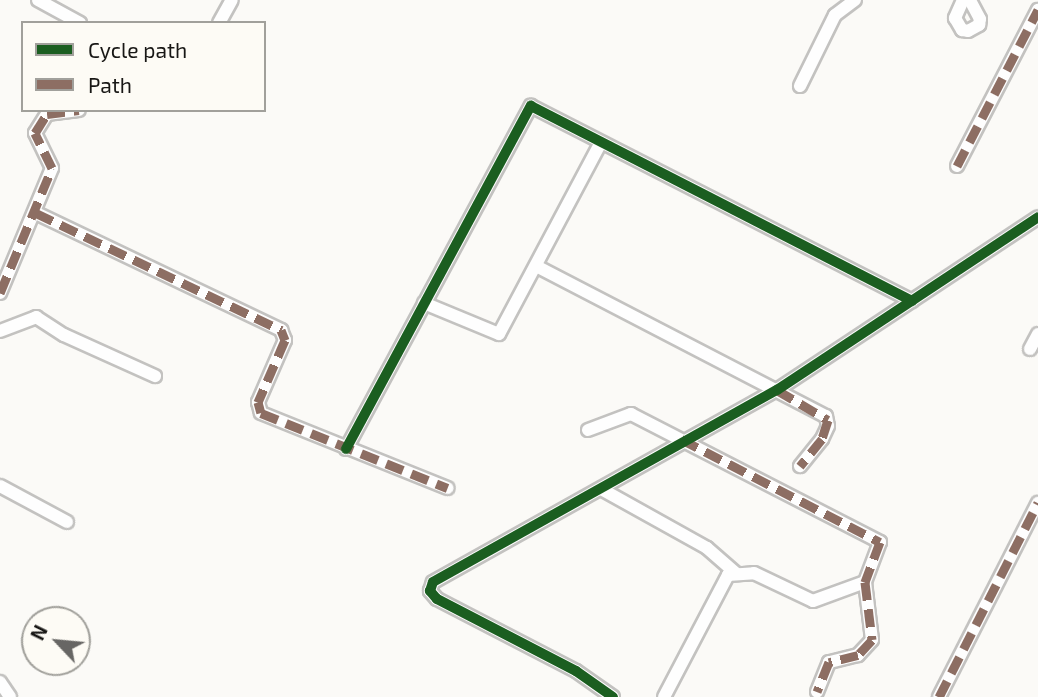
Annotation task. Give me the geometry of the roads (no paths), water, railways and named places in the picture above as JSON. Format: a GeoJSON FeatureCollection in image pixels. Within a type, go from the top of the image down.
{"type":"FeatureCollection","features":[{"type":"Feature","properties":{"kind":"street"},"geometry":{"type":"LineString","coordinates":[[38,0],[76,21]]}},
{"type":"Feature","properties":{"kind":"street"},"geometry":{"type":"LineString","coordinates":[[220,21],[232,0]]}},
{"type":"Feature","properties":{"kind":"street"},"geometry":{"type":"LineString","coordinates":[[800,86],[835,15],[855,0]]}},
{"type":"Feature","properties":{"kind":"street"},"geometry":{"type":"LineString","coordinates":[[962,0],[956,18],[962,30],[968,31],[980,19],[970,0]]}},
{"type":"Feature","properties":{"kind":"street"},"geometry":{"type":"LineString","coordinates":[[957,166],[1038,10]]}},
{"type":"Feature","properties":{"kind":"street"},"geometry":{"type":"LineString","coordinates":[[346,449],[529,107],[912,301]]}},
{"type":"Feature","properties":{"kind":"street"},"geometry":{"type":"LineString","coordinates":[[0,293],[36,213],[52,166],[35,133],[47,114],[63,112]]}},
{"type":"Feature","properties":{"kind":"street"},"geometry":{"type":"LineString","coordinates":[[424,303],[496,335],[538,267],[601,142]]}},
{"type":"Feature","properties":{"kind":"street"},"geometry":{"type":"LineString","coordinates":[[36,213],[281,330],[285,340],[258,401],[259,410],[346,449],[448,488]]}},
{"type":"Feature","properties":{"kind":"street"},"geometry":{"type":"LineString","coordinates":[[613,697],[576,671],[437,599],[430,591],[435,580],[603,491],[681,439],[777,390],[1038,217]]}},
{"type":"Feature","properties":{"kind":"street"},"geometry":{"type":"LineString","coordinates":[[538,267],[777,390],[828,420],[822,439],[800,466]]}},
{"type":"Feature","properties":{"kind":"street"},"geometry":{"type":"LineString","coordinates":[[0,331],[36,317],[64,335],[155,376]]}},
{"type":"Feature","properties":{"kind":"street"},"geometry":{"type":"LineString","coordinates":[[1030,349],[1038,334]]}},
{"type":"Feature","properties":{"kind":"street"},"geometry":{"type":"LineString","coordinates":[[588,429],[628,413],[878,540],[881,546],[865,582],[872,640],[858,654],[829,663],[817,692]]}},
{"type":"Feature","properties":{"kind":"street"},"geometry":{"type":"LineString","coordinates":[[0,486],[68,522]]}},
{"type":"Feature","properties":{"kind":"street"},"geometry":{"type":"LineString","coordinates":[[603,491],[707,548],[736,573]]}},
{"type":"Feature","properties":{"kind":"street"},"geometry":{"type":"LineString","coordinates":[[939,697],[1036,511]]}},
{"type":"Feature","properties":{"kind":"street"},"geometry":{"type":"LineString","coordinates":[[664,697],[719,586],[736,573],[754,573],[813,601],[865,582]]}},
{"type":"Feature","properties":{"kind":"street"},"geometry":{"type":"LineString","coordinates":[[0,682],[10,697]]}}]}
